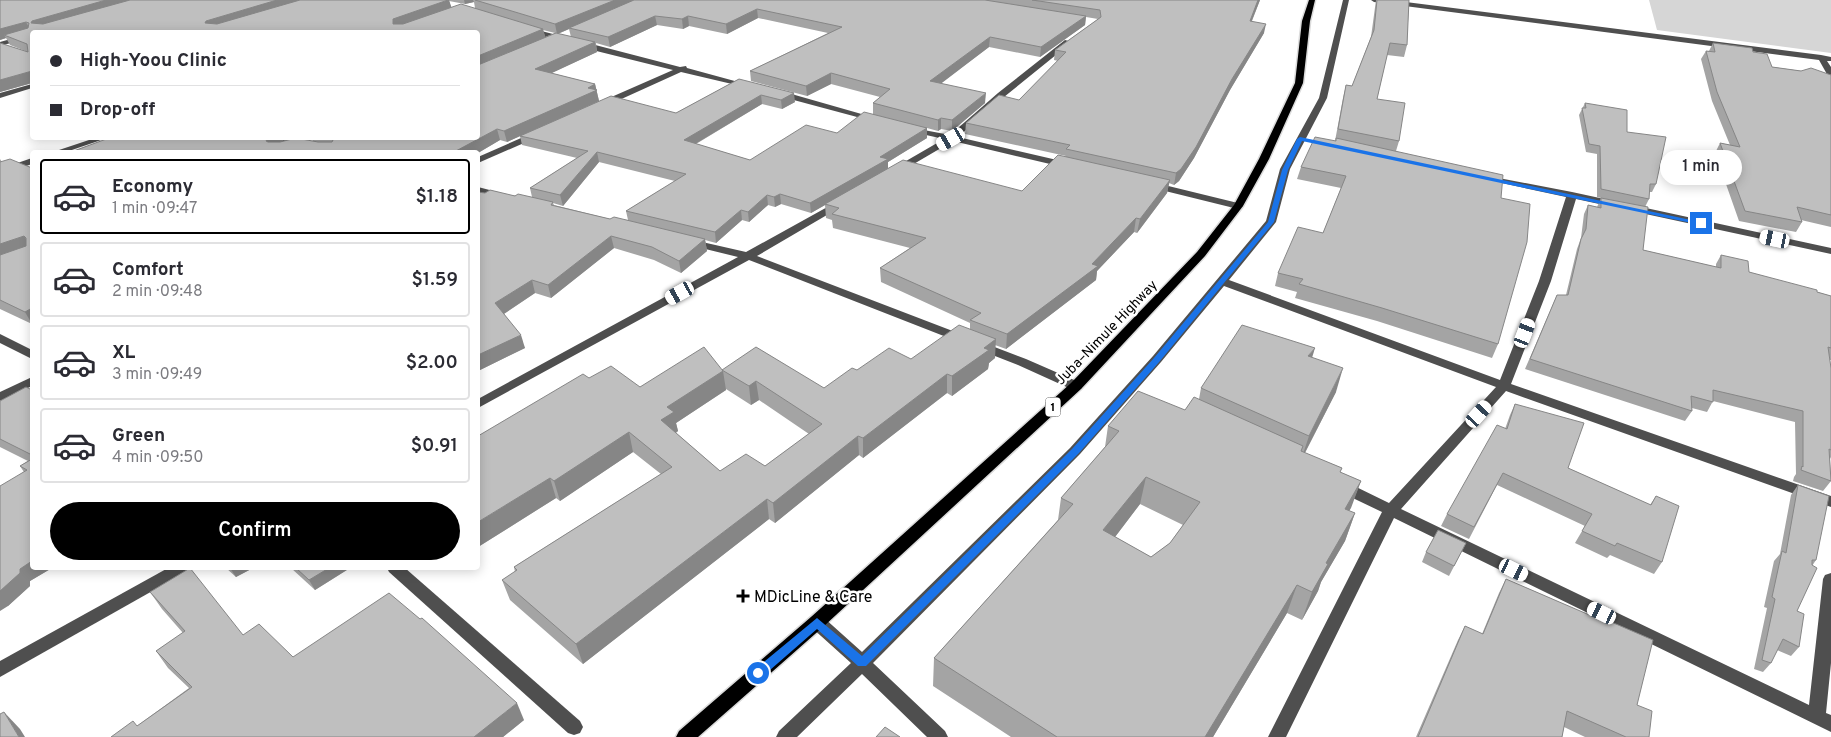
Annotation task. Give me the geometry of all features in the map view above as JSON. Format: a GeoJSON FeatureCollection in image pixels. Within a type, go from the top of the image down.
{"type":"FeatureCollection","features":[{"type":"Feature","properties":{"kind":"main road","name":"Juba–Nimule Highway"},"geometry":{"type":"LineString","coordinates":[[685,737],[817,622],[1076,386],[1201,254],[1238,206],[1264,159],[1299,83],[1306,21],[1312,0]]}},
{"type":"Feature","properties":{"kind":"street"},"geometry":{"type":"LineString","coordinates":[[785,737],[1076,451],[1131,389],[1271,222],[1285,170],[1305,140],[1323,98],[1346,0]]}},
{"type":"Feature","properties":{"kind":"street"},"geometry":{"type":"LineString","coordinates":[[1374,0],[1831,59]]}},
{"type":"Feature","properties":{"kind":"street"},"geometry":{"type":"LineString","coordinates":[[522,27],[559,39],[760,88]]}},
{"type":"Feature","properties":{"kind":"street"},"geometry":{"type":"LineString","coordinates":[[550,42],[568,35]]}},
{"type":"Feature","properties":{"kind":"street"},"geometry":{"type":"LineString","coordinates":[[0,45],[30,36]]}},
{"type":"Feature","properties":{"kind":"street"},"geometry":{"type":"LineString","coordinates":[[883,178],[951,139],[1001,95],[1072,39]]}},
{"type":"Feature","properties":{"kind":"street"},"geometry":{"type":"LineString","coordinates":[[0,45],[8,49]]}},
{"type":"Feature","properties":{"kind":"street"},"geometry":{"type":"LineString","coordinates":[[1821,57],[1831,74]]}},
{"type":"Feature","properties":{"kind":"street"},"geometry":{"type":"LineString","coordinates":[[597,107],[683,68]]}},
{"type":"Feature","properties":{"kind":"street"},"geometry":{"type":"LineString","coordinates":[[0,96],[30,87]]}},
{"type":"Feature","properties":{"kind":"street"},"geometry":{"type":"LineString","coordinates":[[769,91],[884,121]]}},
{"type":"Feature","properties":{"kind":"street"},"geometry":{"type":"LineString","coordinates":[[903,126],[1078,168]]}},
{"type":"Feature","properties":{"kind":"street"},"geometry":{"type":"LineString","coordinates":[[480,159],[546,130]]}},
{"type":"Feature","properties":{"kind":"street"},"geometry":{"type":"LineString","coordinates":[[64,150],[97,140]]}},
{"type":"Feature","properties":{"kind":"street"},"geometry":{"type":"LineString","coordinates":[[284,140],[323,150]]}},
{"type":"Feature","properties":{"kind":"street"},"geometry":{"type":"LineString","coordinates":[[285,150],[309,140]]}},
{"type":"Feature","properties":{"kind":"street"},"geometry":{"type":"LineString","coordinates":[[0,172],[30,162]]}},
{"type":"Feature","properties":{"kind":"street"},"geometry":{"type":"LineString","coordinates":[[1475,175],[1831,251]]}},
{"type":"Feature","properties":{"kind":"street"},"geometry":{"type":"LineString","coordinates":[[1146,183],[1238,206]]}},
{"type":"Feature","properties":{"kind":"street"},"geometry":{"type":"LineString","coordinates":[[480,191],[516,200]]}},
{"type":"Feature","properties":{"kind":"street"},"geometry":{"type":"LineString","coordinates":[[1277,737],[1391,510],[1504,386],[1545,281],[1572,195]]}},
{"type":"Feature","properties":{"kind":"street"},"geometry":{"type":"LineString","coordinates":[[480,403],[748,256],[849,198]]}},
{"type":"Feature","properties":{"kind":"street"},"geometry":{"type":"LineString","coordinates":[[680,240],[748,256],[1022,362],[1076,386]]}},
{"type":"Feature","properties":{"kind":"street"},"geometry":{"type":"LineString","coordinates":[[1222,281],[1504,386],[1831,502]]}},
{"type":"Feature","properties":{"kind":"street"},"geometry":{"type":"LineString","coordinates":[[0,338],[30,354]]}},
{"type":"Feature","properties":{"kind":"street"},"geometry":{"type":"LineString","coordinates":[[0,398],[30,382]]}},
{"type":"Feature","properties":{"kind":"street"},"geometry":{"type":"LineString","coordinates":[[1131,389],[1149,397]]}},
{"type":"Feature","properties":{"kind":"street"},"geometry":{"type":"LineString","coordinates":[[1328,481],[1824,721],[1831,579]]}},
{"type":"Feature","properties":{"kind":"street"},"geometry":{"type":"LineString","coordinates":[[0,670],[176,570]]}},
{"type":"Feature","properties":{"kind":"street"},"geometry":{"type":"LineString","coordinates":[[397,570],[574,727]]}},
{"type":"Feature","properties":{"kind":"street"},"geometry":{"type":"LineString","coordinates":[[817,622],[939,737]]}},
{"type":"Feature","properties":{"kind":"shaded area"},"geometry":{"type":"Polygon","coordinates":[[[1649,0],[1831,0],[1831,53],[1657,30],[1649,0]]]}},
{"type":"Feature","properties":{"kind":"building"},"geometry":{"type":"Polygon","coordinates":[[[0,0],[106,0],[32,21],[31,23],[43,24],[130,0],[277,0],[206,21],[205,23],[217,24],[300,0],[448,0],[393,19],[393,24],[403,24],[461,4],[543,29],[480,55],[480,30],[30,30],[30,72],[0,80],[0,43],[28,52],[27,44],[4,35],[28,28],[29,23],[26,22],[0,29],[0,0]]]}},
{"type":"Feature","properties":{"kind":"building"},"geometry":{"type":"Polygon","coordinates":[[[475,0],[615,0],[555,24],[475,0]]]}},
{"type":"Feature","properties":{"kind":"building"},"geometry":{"type":"Polygon","coordinates":[[[634,0],[985,0],[1086,16],[1041,47],[990,37],[930,81],[986,93],[952,120],[941,118],[938,120],[873,103],[890,89],[831,73],[806,86],[750,71],[842,27],[757,9],[726,24],[688,16],[682,19],[655,16],[608,37],[569,28],[634,0]]]}},
{"type":"Feature","properties":{"kind":"building"},"geometry":{"type":"Polygon","coordinates":[[[1032,0],[1258,0],[1250,21],[1266,24],[1232,79],[1196,147],[1181,169],[1176,173],[1066,149],[1070,145],[966,123],[999,95],[1019,100],[1066,52],[1055,50],[1101,17],[1100,10],[1032,0]]]}},
{"type":"Feature","properties":{"kind":"building"},"geometry":{"type":"Polygon","coordinates":[[[1377,0],[1409,0],[1407,45],[1390,43],[1377,99],[1405,103],[1399,141],[1338,129],[1346,85],[1352,86],[1374,30],[1377,0]]]}},
{"type":"Feature","properties":{"kind":"building"},"geometry":{"type":"Polygon","coordinates":[[[556,33],[595,42],[535,69],[595,84],[588,88],[597,90],[504,131],[497,129],[480,138],[480,64],[556,33]]]}},
{"type":"Feature","properties":{"kind":"building"},"geometry":{"type":"Polygon","coordinates":[[[1713,43],[1752,48],[1753,52],[1767,54],[1772,67],[1801,71],[1811,68],[1831,75],[1831,215],[1797,207],[1802,222],[1745,211],[1720,143],[1740,147],[1717,92],[1706,51],[1715,52],[1713,43]]]}},
{"type":"Feature","properties":{"kind":"building"},"geometry":{"type":"Polygon","coordinates":[[[739,79],[794,93],[781,100],[761,95],[684,140],[750,160],[806,125],[837,133],[864,112],[927,128],[880,157],[888,159],[810,203],[780,194],[774,197],[767,195],[748,212],[741,210],[715,232],[626,211],[686,174],[597,152],[560,195],[530,188],[588,151],[520,136],[611,96],[676,113],[739,79]]]}},
{"type":"Feature","properties":{"kind":"building"},"geometry":{"type":"Polygon","coordinates":[[[1585,103],[1627,110],[1627,132],[1666,137],[1656,184],[1650,184],[1649,199],[1601,189],[1600,146],[1589,144],[1582,108],[1586,108],[1585,103]]]}},
{"type":"Feature","properties":{"kind":"building"},"geometry":{"type":"Polygon","coordinates":[[[1315,137],[1336,141],[1336,138],[1503,175],[1501,198],[1530,204],[1527,242],[1498,344],[1299,284],[1303,279],[1278,273],[1298,227],[1323,233],[1346,176],[1301,167],[1315,137]]]}},
{"type":"Feature","properties":{"kind":"building"},"geometry":{"type":"Polygon","coordinates":[[[104,140],[267,140],[268,142],[280,142],[307,140],[332,142],[333,140],[476,140],[458,150],[76,150],[104,140]]]}},
{"type":"Feature","properties":{"kind":"building"},"geometry":{"type":"Polygon","coordinates":[[[1058,155],[1170,180],[1140,219],[1136,218],[1092,264],[1098,266],[1007,334],[970,320],[981,313],[880,268],[926,238],[832,214],[839,208],[825,204],[903,160],[1022,191],[1058,155]]]}},
{"type":"Feature","properties":{"kind":"building"},"geometry":{"type":"Polygon","coordinates":[[[10,159],[30,167],[30,309],[25,312],[0,300],[0,255],[26,246],[26,238],[24,236],[0,244],[0,162],[10,159]]]}},
{"type":"Feature","properties":{"kind":"building"},"geometry":{"type":"Polygon","coordinates":[[[490,190],[515,196],[518,194],[553,202],[551,205],[610,219],[614,217],[705,239],[679,261],[652,247],[611,236],[548,285],[532,280],[495,303],[521,335],[480,354],[480,192],[485,193],[490,190]]]}},
{"type":"Feature","properties":{"kind":"building"},"geometry":{"type":"Polygon","coordinates":[[[1601,198],[1648,207],[1643,250],[1721,268],[1721,255],[1748,261],[1749,272],[1817,290],[1817,292],[1831,296],[1831,348],[1828,347],[1831,368],[1831,450],[1829,449],[1831,481],[1801,470],[1803,467],[1803,411],[1713,390],[1713,402],[1691,396],[1692,411],[1530,359],[1557,295],[1568,295],[1581,239],[1586,229],[1588,205],[1601,208],[1601,198]]]}},
{"type":"Feature","properties":{"kind":"building"},"geometry":{"type":"Polygon","coordinates":[[[959,325],[996,339],[984,348],[989,350],[952,376],[947,374],[863,438],[858,436],[773,503],[767,499],[576,644],[502,580],[517,570],[514,567],[672,467],[629,432],[554,481],[550,478],[480,521],[480,435],[583,374],[589,378],[611,366],[640,387],[704,347],[722,370],[756,347],[824,388],[852,368],[857,370],[889,348],[911,359],[959,325]],[[722,370],[667,407],[674,412],[661,420],[720,471],[746,454],[765,466],[822,424],[756,381],[749,386],[722,370]]]}},
{"type":"Feature","properties":{"kind":"building"},"geometry":{"type":"Polygon","coordinates":[[[1242,325],[1315,348],[1308,356],[1343,368],[1309,436],[1201,388],[1242,325]]]}},
{"type":"Feature","properties":{"kind":"building"},"geometry":{"type":"Polygon","coordinates":[[[26,387],[30,389],[30,454],[0,439],[0,401],[26,387]]]}},
{"type":"Feature","properties":{"kind":"building"},"geometry":{"type":"Polygon","coordinates":[[[1138,391],[1185,410],[1194,397],[1303,446],[1301,451],[1342,468],[1340,472],[1361,481],[1345,509],[1355,513],[1326,563],[1328,564],[1312,592],[1297,585],[1205,737],[1057,737],[934,658],[1073,504],[1061,498],[1119,431],[1108,426],[1138,391]],[[1146,477],[1103,530],[1151,557],[1170,543],[1200,502],[1146,477]]]}},
{"type":"Feature","properties":{"kind":"building"},"geometry":{"type":"Polygon","coordinates":[[[1515,404],[1584,423],[1568,468],[1651,505],[1656,496],[1679,506],[1662,562],[1617,543],[1615,546],[1582,531],[1592,514],[1503,473],[1474,527],[1447,514],[1497,425],[1507,429],[1515,404]]]}},
{"type":"Feature","properties":{"kind":"building"},"geometry":{"type":"Polygon","coordinates":[[[30,460],[30,562],[20,569],[20,573],[0,591],[0,486],[27,470],[20,466],[30,460]]]}},
{"type":"Feature","properties":{"kind":"building"},"geometry":{"type":"Polygon","coordinates":[[[1798,485],[1829,496],[1816,560],[1812,560],[1812,565],[1817,568],[1797,611],[1804,614],[1799,647],[1783,639],[1771,663],[1762,660],[1775,599],[1772,597],[1782,551],[1786,553],[1798,485]]]}},
{"type":"Feature","properties":{"kind":"building"},"geometry":{"type":"Polygon","coordinates":[[[1438,530],[1466,543],[1454,566],[1426,552],[1438,530]]]}},
{"type":"Feature","properties":{"kind":"building"},"geometry":{"type":"Polygon","coordinates":[[[187,570],[192,570],[243,635],[259,624],[293,657],[389,593],[420,619],[422,618],[517,703],[474,737],[111,737],[133,721],[137,726],[192,687],[156,651],[185,631],[150,592],[187,570]]]}},
{"type":"Feature","properties":{"kind":"building"},"geometry":{"type":"Polygon","coordinates":[[[298,570],[326,570],[309,580],[298,570]]]}},
{"type":"Feature","properties":{"kind":"building"},"geometry":{"type":"Polygon","coordinates":[[[1506,579],[1608,623],[1609,621],[1653,640],[1637,705],[1652,711],[1649,737],[1626,737],[1567,711],[1562,737],[1418,737],[1465,626],[1483,634],[1506,579]]]}},
{"type":"Feature","properties":{"kind":"building"},"geometry":{"type":"Polygon","coordinates":[[[4,712],[19,737],[0,737],[0,714],[4,712]]]}},
{"type":"Feature","properties":{"kind":"building"},"geometry":{"type":"Polygon","coordinates":[[[885,727],[900,737],[876,737],[885,727]]]}},
{"type":"Feature","properties":{"kind":"place","name":"MDicLine & Care"},"geometry":{"type":"Point","coordinates":[743,596]}},
{"type":"Feature","properties":{"kind":"route"},"geometry":{"type":"LineString","coordinates":[[758,673],[817,622],[862,663],[1076,451],[1157,360],[1271,222],[1285,170],[1300,139],[1701,223]]}}]}
